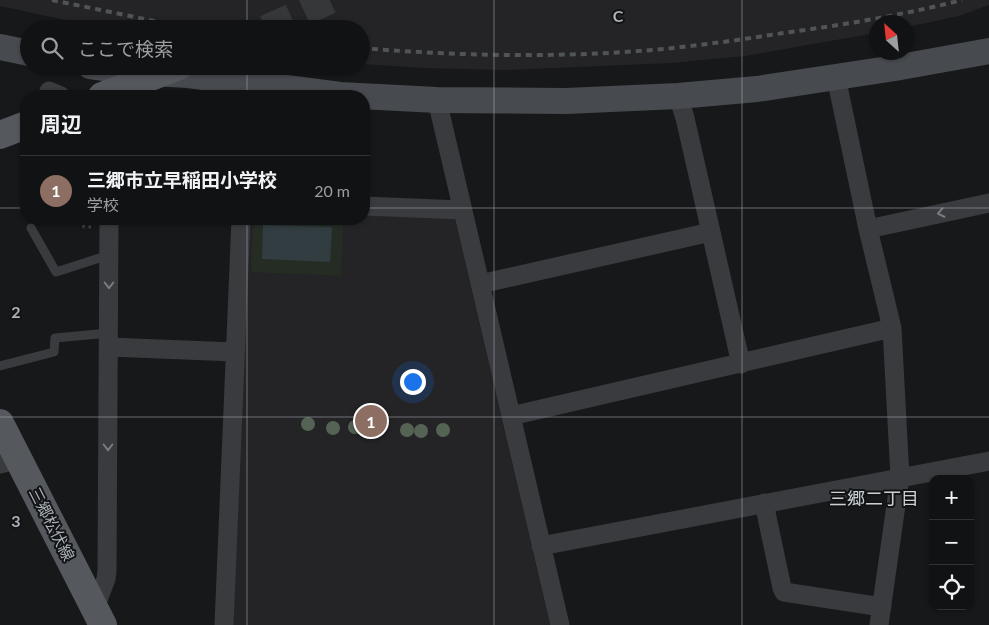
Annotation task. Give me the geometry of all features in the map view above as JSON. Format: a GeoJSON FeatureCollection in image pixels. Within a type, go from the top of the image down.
{"type":"FeatureCollection","features":[{"type":"Feature","properties":{"kind":"main road"},"geometry":{"type":"LineString","coordinates":[[118,90],[157,75]]}},
{"type":"Feature","properties":{"kind":"main road"},"geometry":{"type":"LineString","coordinates":[[0,135],[20,127]]}},
{"type":"Feature","properties":{"kind":"main road","name":"三郷松伏線"},"geometry":{"type":"LineString","coordinates":[[0,423],[10,462],[99,617]]}},
{"type":"Feature","properties":{"kind":"street"},"geometry":{"type":"LineString","coordinates":[[0,47],[20,51]]}},
{"type":"Feature","properties":{"kind":"street"},"geometry":{"type":"LineString","coordinates":[[370,97],[437,100],[566,101],[678,96],[757,89],[989,51]]}},
{"type":"Feature","properties":{"kind":"street"},"geometry":{"type":"LineString","coordinates":[[148,90],[164,75]]}},
{"type":"Feature","properties":{"kind":"street"},"geometry":{"type":"LineString","coordinates":[[191,75],[302,90]]}},
{"type":"Feature","properties":{"kind":"street"},"geometry":{"type":"LineString","coordinates":[[764,503],[784,592],[880,616],[900,477],[892,328],[868,229],[836,77]]}},
{"type":"Feature","properties":{"kind":"street"},"geometry":{"type":"LineString","coordinates":[[678,96],[685,118],[741,364]]}},
{"type":"Feature","properties":{"kind":"street"},"geometry":{"type":"LineString","coordinates":[[437,100],[560,625]]}},
{"type":"Feature","properties":{"kind":"street"},"geometry":{"type":"LineString","coordinates":[[868,229],[989,202]]}},
{"type":"Feature","properties":{"kind":"street"},"geometry":{"type":"LineString","coordinates":[[370,206],[462,210]]}},
{"type":"Feature","properties":{"kind":"street"},"geometry":{"type":"LineString","coordinates":[[99,617],[107,571],[109,225]]}},
{"type":"Feature","properties":{"kind":"street"},"geometry":{"type":"LineString","coordinates":[[224,625],[241,225]]}},
{"type":"Feature","properties":{"kind":"street"},"geometry":{"type":"LineString","coordinates":[[480,284],[711,232]]}},
{"type":"Feature","properties":{"kind":"street"},"geometry":{"type":"LineString","coordinates":[[511,416],[892,328]]}},
{"type":"Feature","properties":{"kind":"street"},"geometry":{"type":"LineString","coordinates":[[109,340],[235,352]]}},
{"type":"Feature","properties":{"kind":"street"},"geometry":{"type":"LineString","coordinates":[[542,546],[989,461]]}},
{"type":"Feature","properties":{"kind":"lane"},"geometry":{"type":"LineString","coordinates":[[31,228],[56,272],[109,255]]}},
{"type":"Feature","properties":{"kind":"lane"},"geometry":{"type":"LineString","coordinates":[[0,366],[54,352],[55,338],[109,340]]}},
{"type":"Feature","properties":{"kind":"shaded area"},"geometry":{"type":"Polygon","coordinates":[[[0,0],[989,0],[989,5],[959,16],[914,26],[914,15],[869,15],[869,34],[745,56],[671,63],[506,70],[370,65],[370,20],[65,20],[0,6],[0,0]]]}},
{"type":"Feature","properties":{"kind":"shaded area"},"geometry":{"type":"Polygon","coordinates":[[[370,213],[450,217],[455,220],[550,625],[233,625],[247,225],[370,225],[370,213]]]}},
{"type":"Feature","properties":{"kind":"shaded area"},"geometry":{"type":"Polygon","coordinates":[[[253,225],[343,225],[341,276],[251,272],[253,225]]]}},
{"type":"Feature","properties":{"kind":"shaded area"},"geometry":{"type":"Polygon","coordinates":[[[263,225],[332,227],[330,262],[262,259],[263,225]]]}},
{"type":"Feature","properties":{"kind":"tunnel"},"geometry":{"type":"LineString","coordinates":[[286,20],[330,0]]}},
{"type":"Feature","properties":{"kind":"railway"},"geometry":{"type":"LineString","coordinates":[[52,0],[149,20]]}},
{"type":"Feature","properties":{"kind":"railway"},"geometry":{"type":"LineString","coordinates":[[370,49],[507,55],[616,53],[685,47],[850,23],[962,0]]}},
{"type":"Feature","properties":{"kind":"place","name":"三郷市立早稲田小学校"},"geometry":{"type":"Point","coordinates":[371,421]}},
{"type":"Feature","properties":{"kind":"district","name":"三郷二丁目"},"geometry":{"type":"Point","coordinates":[874,499]}}]}
